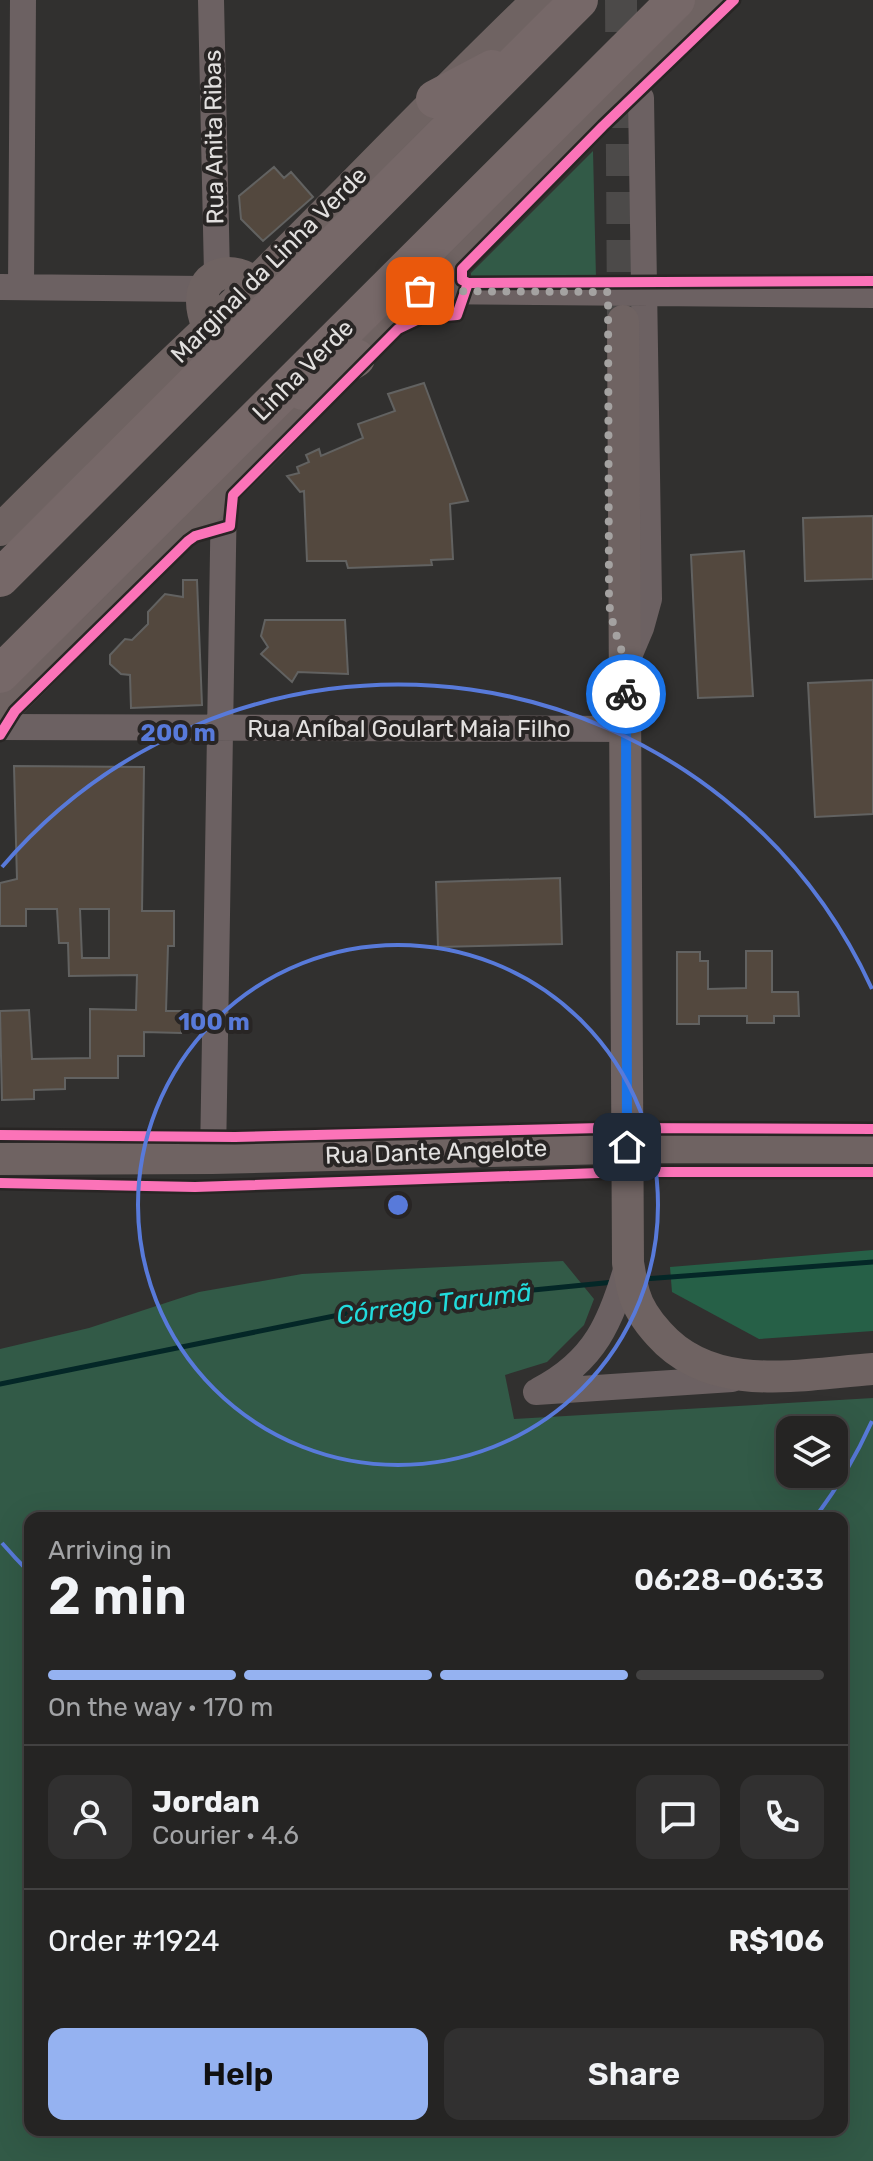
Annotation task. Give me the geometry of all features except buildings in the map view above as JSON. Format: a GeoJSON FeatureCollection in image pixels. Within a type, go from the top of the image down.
{"type":"FeatureCollection","features":[{"type":"Feature","properties":{"kind":"highway"},"geometry":{"type":"LineString","coordinates":[[0,578],[579,0]]}},
{"type":"Feature","properties":{"kind":"highway","name":"Linha Verde"},"geometry":{"type":"LineString","coordinates":[[0,674],[676,0]]}},
{"type":"Feature","properties":{"kind":"highway"},"geometry":{"type":"LineString","coordinates":[[435,99],[529,49]]}},
{"type":"Feature","properties":{"kind":"highway"},"geometry":{"type":"LineString","coordinates":[[249,423],[356,358]]}},
{"type":"Feature","properties":{"kind":"main road","name":"Marginal da Linha Verde"},"geometry":{"type":"LineString","coordinates":[[0,530],[255,283],[435,99],[538,0]]}},
{"type":"Feature","properties":{"kind":"main road"},"geometry":{"type":"LineString","coordinates":[[0,714],[420,291],[715,0]]}},
{"type":"Feature","properties":{"kind":"main road"},"geometry":{"type":"LineString","coordinates":[[208,328],[202,300],[211,281],[238,273],[255,283]]}},
{"type":"Feature","properties":{"kind":"main road"},"geometry":{"type":"LineString","coordinates":[[623,321],[626,1294],[678,1352],[712,1370],[760,1377],[873,1369]]}},
{"type":"Feature","properties":{"kind":"main road","name":"Rua Dante Angelote"},"geometry":{"type":"LineString","coordinates":[[0,1159],[213,1158],[627,1147],[873,1148]]}},
{"type":"Feature","properties":{"kind":"street"},"geometry":{"type":"LineString","coordinates":[[23,0],[10,287],[211,281]]}},
{"type":"Feature","properties":{"kind":"street","name":"Rua Anita Ribas"},"geometry":{"type":"LineString","coordinates":[[211,0],[211,281]]}},
{"type":"Feature","properties":{"kind":"street"},"geometry":{"type":"LineString","coordinates":[[626,664],[649,599],[641,98]]}},
{"type":"Feature","properties":{"kind":"street"},"geometry":{"type":"LineString","coordinates":[[420,291],[873,295]]}},
{"type":"Feature","properties":{"kind":"street"},"geometry":{"type":"LineString","coordinates":[[608,292],[609,604],[626,664]]}},
{"type":"Feature","properties":{"kind":"street"},"geometry":{"type":"LineString","coordinates":[[213,1158],[224,491]]}},
{"type":"Feature","properties":{"kind":"street","name":"Rua Aníbal Goulart Maia Filho"},"geometry":{"type":"LineString","coordinates":[[0,727],[626,729]]}},
{"type":"Feature","properties":{"kind":"street"},"geometry":{"type":"LineString","coordinates":[[626,1294],[590,1352],[557,1381],[536,1392],[760,1377]]}},
{"type":"Feature","properties":{"kind":"green space"},"geometry":{"type":"Polygon","coordinates":[[[593,151],[596,278],[471,278],[471,273],[593,151]]]}},
{"type":"Feature","properties":{"kind":"green space"},"geometry":{"type":"Polygon","coordinates":[[[873,1250],[873,1331],[759,1339],[672,1292],[670,1267],[873,1250]]]}},
{"type":"Feature","properties":{"kind":"green space"},"geometry":{"type":"Polygon","coordinates":[[[563,1261],[594,1299],[584,1325],[547,1362],[505,1375],[514,1419],[873,1398],[873,2161],[0,2161],[0,1349],[89,1328],[199,1292],[302,1274],[563,1261]]]}},
{"type":"Feature","properties":{"kind":"waterway","name":"Córrego Tarumã"},"geometry":{"type":"LineString","coordinates":[[644,1279],[873,1262]]}},
{"type":"Feature","properties":{"kind":"waterway","name":"Córrego Tarumã"},"geometry":{"type":"LineString","coordinates":[[0,1384],[393,1304],[614,1282]]}},
{"type":"Feature","properties":{"kind":"tunnel"},"geometry":{"type":"LineString","coordinates":[[621,0],[623,321]]}},
{"type":"Feature","properties":{"kind":"cycle path"},"geometry":{"type":"LineString","coordinates":[[734,0],[603,126],[462,269],[462,280],[468,283],[873,281]]}},
{"type":"Feature","properties":{"kind":"cycle path"},"geometry":{"type":"LineString","coordinates":[[0,735],[15,711],[188,541],[230,526],[233,495],[398,329],[421,318],[457,315],[468,283]]}},
{"type":"Feature","properties":{"kind":"cycle path"},"geometry":{"type":"LineString","coordinates":[[0,1135],[235,1137],[601,1128],[873,1129]]}},
{"type":"Feature","properties":{"kind":"cycle path"},"geometry":{"type":"LineString","coordinates":[[0,1183],[195,1187],[627,1172],[873,1172]]}},
{"type":"Feature","properties":{"kind":"way so far"},"geometry":{"type":"LineString","coordinates":[[420,291],[608,292],[609,604],[626,664],[626,694]]}},
{"type":"Feature","properties":{"kind":"route"},"geometry":{"type":"LineString","coordinates":[[626,694],[627,1147]]}}]}
